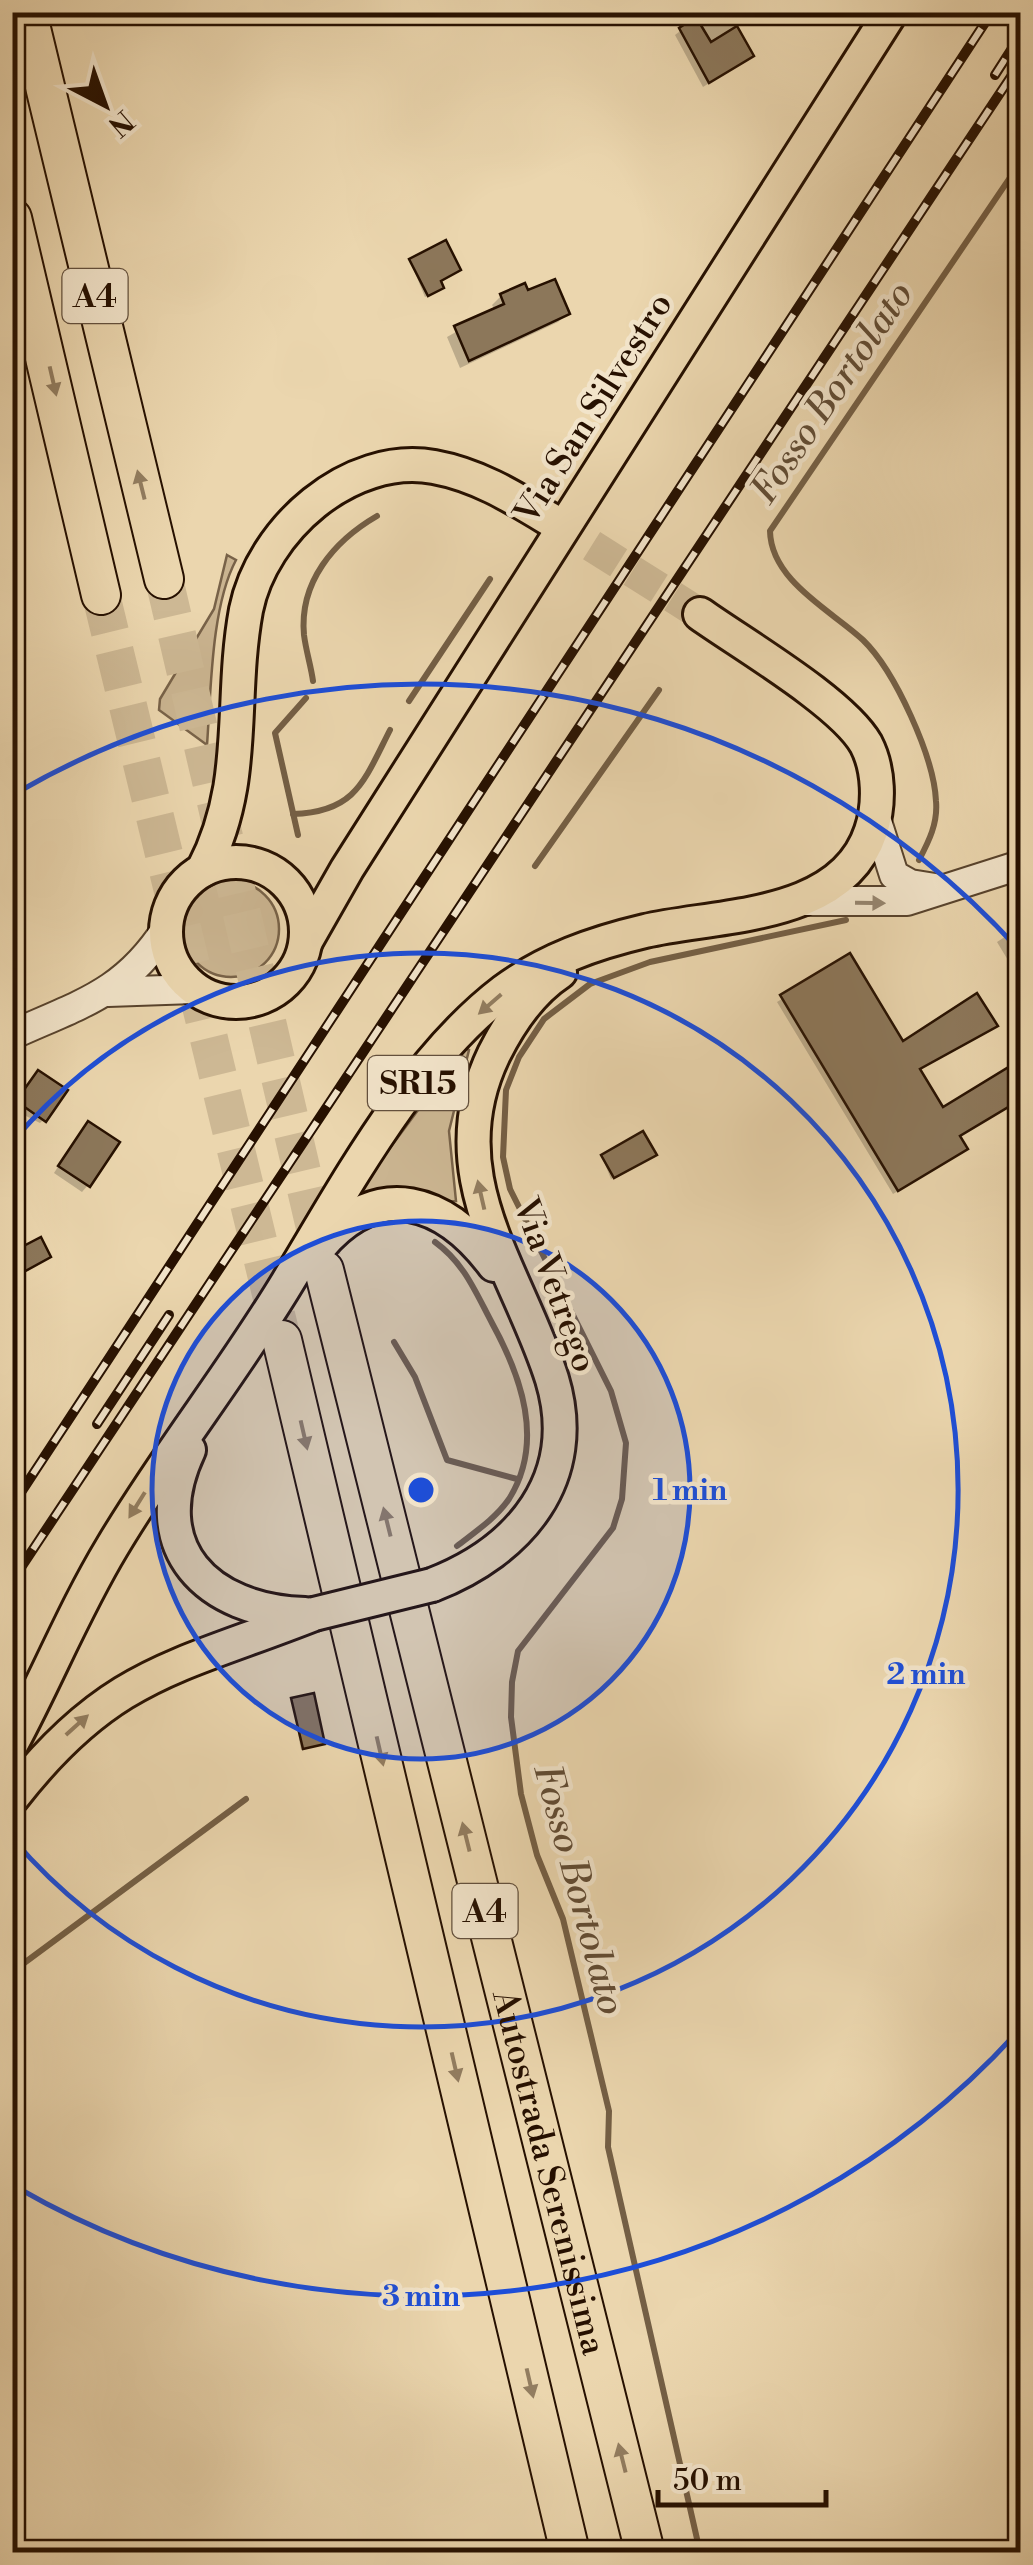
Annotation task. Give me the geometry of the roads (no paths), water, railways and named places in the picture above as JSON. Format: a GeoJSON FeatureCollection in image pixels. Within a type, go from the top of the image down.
{"type":"FeatureCollection","features":[{"type":"Feature","properties":{"kind":"highway","name":"A4"},"geometry":{"type":"LineString","coordinates":[[27,12],[164,580]]}},
{"type":"Feature","properties":{"kind":"highway","name":"A4"},"geometry":{"type":"LineString","coordinates":[[12,218],[101,595]]}},
{"type":"Feature","properties":{"kind":"highway","name":"Autostrada Serenissima"},"geometry":{"type":"LineString","coordinates":[[324,1270],[645,2552]]}},
{"type":"Feature","properties":{"kind":"highway","name":"Autostrada Serenissima"},"geometry":{"type":"LineString","coordinates":[[282,1340],[570,2552]]}},
{"type":"Feature","properties":{"kind":"main road","name":"Via San Silvestro"},"geometry":{"type":"LineString","coordinates":[[306,941],[362,846],[891,12]]}},
{"type":"Feature","properties":{"kind":"main road"},"geometry":{"type":"LineString","coordinates":[[204,870],[231,804],[246,611],[264,562],[278,540],[317,501],[345,482],[376,470],[429,466],[492,484],[551,520]]}},
{"type":"Feature","properties":{"kind":"main road","name":"Via Vetrego"},"geometry":{"type":"LineString","coordinates":[[12,1742],[76,1610],[172,1449],[213,1397],[382,1132],[451,1042],[501,994],[539,968],[606,942],[796,901],[846,869],[860,852],[875,814],[875,766],[853,728],[700,614]]}},
{"type":"Feature","properties":{"kind":"main road"},"geometry":{"type":"LineString","coordinates":[[231,804],[244,838],[300,904],[306,941],[298,964],[284,984],[264,997],[240,1002],[216,1000],[194,989],[178,973],[168,952],[166,928],[171,905],[184,885],[204,870],[244,862],[271,872]]}},
{"type":"Feature","properties":{"kind":"main road","name":"Via San Silvestro"},"geometry":{"type":"LineString","coordinates":[[271,872],[320,872],[362,846]]}},
{"type":"Feature","properties":{"kind":"main road","name":"Via Vetrego"},"geometry":{"type":"LineString","coordinates":[[12,1798],[70,1731],[132,1685],[192,1656],[314,1614],[432,1585],[496,1554],[536,1509],[552,1478],[560,1415],[552,1380],[511,1287],[479,1188],[474,1148],[478,1098],[504,1035],[526,1004],[554,976],[606,942]]}},
{"type":"Feature","properties":{"kind":"main road","name":"SR15"},"geometry":{"type":"LineString","coordinates":[[287,1284],[350,1218],[370,1208],[398,1204],[432,1209],[459,1224],[511,1287]]}},
{"type":"Feature","properties":{"kind":"main road","name":"SR15"},"geometry":{"type":"LineString","coordinates":[[213,1397],[175,1484],[179,1542],[203,1578],[230,1600],[260,1611],[314,1614]]}},
{"type":"Feature","properties":{"kind":"street","name":"Via Vetrego"},"geometry":{"type":"LineString","coordinates":[[875,814],[894,875],[910,884],[942,889]]}},
{"type":"Feature","properties":{"kind":"street","name":"Via Vetrego"},"geometry":{"type":"LineString","coordinates":[[796,901],[885,904],[1020,865]]}},
{"type":"Feature","properties":{"kind":"street"},"geometry":{"type":"LineString","coordinates":[[12,1035],[108,992],[142,965],[166,928]]}},
{"type":"Feature","properties":{"kind":"street"},"geometry":{"type":"LineString","coordinates":[[108,992],[194,989]]}},
{"type":"Feature","properties":{"kind":"waterway","name":"Fosso Bortolato"},"geometry":{"type":"LineString","coordinates":[[919,860],[934,824],[936,801],[928,762],[911,716],[888,672],[863,640],[792,580],[773,549],[770,531],[1020,163]]}},
{"type":"Feature","properties":{"kind":"waterway"},"geometry":{"type":"LineString","coordinates":[[313,681],[304,635],[307,598],[322,565],[347,538],[377,516]]}},
{"type":"Feature","properties":{"kind":"waterway"},"geometry":{"type":"LineString","coordinates":[[409,701],[490,579]]}},
{"type":"Feature","properties":{"kind":"waterway"},"geometry":{"type":"LineString","coordinates":[[535,866],[659,690]]}},
{"type":"Feature","properties":{"kind":"waterway"},"geometry":{"type":"LineString","coordinates":[[298,835],[275,733],[306,698]]}},
{"type":"Feature","properties":{"kind":"waterway"},"geometry":{"type":"LineString","coordinates":[[293,814],[314,812],[345,800],[364,778],[390,730]]}},
{"type":"Feature","properties":{"kind":"waterway","name":"Fosso Bortolato"},"geometry":{"type":"LineString","coordinates":[[700,2552],[608,2147],[609,2111],[563,1919],[537,1855],[521,1794],[511,1717],[518,1651],[613,1528],[622,1499],[626,1443],[611,1391],[510,1189],[503,1157],[506,1090],[519,1057],[544,1019],[590,984],[650,962],[846,920]]}},
{"type":"Feature","properties":{"kind":"waterway"},"geometry":{"type":"LineString","coordinates":[[435,1242],[468,1278],[503,1343],[520,1387],[527,1432],[526,1455],[509,1499],[492,1519],[457,1546]]}},
{"type":"Feature","properties":{"kind":"waterway"},"geometry":{"type":"LineString","coordinates":[[394,1342],[415,1377],[447,1460],[517,1479]]}},
{"type":"Feature","properties":{"kind":"waterway","name":"Fosso Bortolato"},"geometry":{"type":"LineString","coordinates":[[12,1972],[246,1799]]}},
{"type":"Feature","properties":{"kind":"tunnel"},"geometry":{"type":"LineString","coordinates":[[551,520],[700,614]]}},
{"type":"Feature","properties":{"kind":"tunnel"},"geometry":{"type":"LineString","coordinates":[[164,579],[322,1258]]}},
{"type":"Feature","properties":{"kind":"tunnel"},"geometry":{"type":"LineString","coordinates":[[101,595],[280,1331]]}},
{"type":"Feature","properties":{"kind":"railway"},"geometry":{"type":"LineString","coordinates":[[12,1506],[992,12]]}},
{"type":"Feature","properties":{"kind":"railway"},"geometry":{"type":"LineString","coordinates":[[995,75],[1020,36]]}},
{"type":"Feature","properties":{"kind":"railway"},"geometry":{"type":"LineString","coordinates":[[12,1581],[1020,63]]}},
{"type":"Feature","properties":{"kind":"railway"},"geometry":{"type":"LineString","coordinates":[[97,1424],[169,1315]]}}]}
